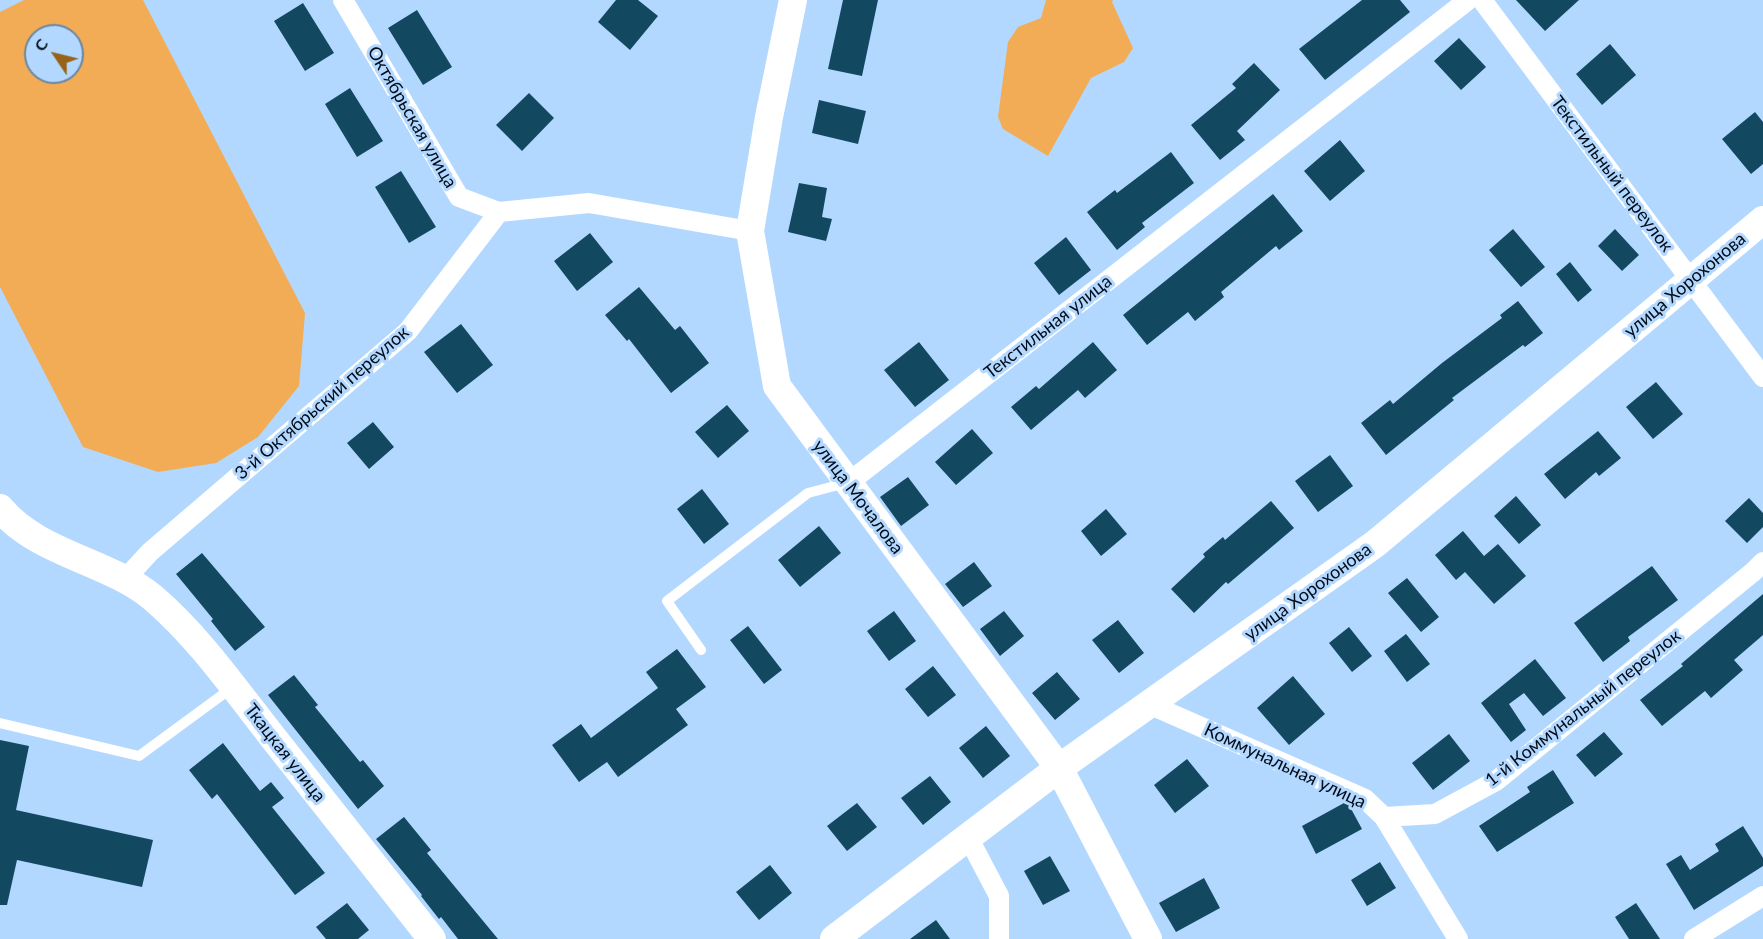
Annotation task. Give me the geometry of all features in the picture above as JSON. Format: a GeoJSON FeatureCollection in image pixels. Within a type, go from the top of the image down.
{"type":"FeatureCollection","features":[{"type":"Feature","properties":{"kind":"street","name":"Октябрьская улица"},"geometry":{"type":"LineString","coordinates":[[343,0],[459,197],[499,212]]}},
{"type":"Feature","properties":{"kind":"street","name":"улица Мочалова"},"geometry":{"type":"LineString","coordinates":[[793,0],[769,117],[750,231],[777,386],[1059,768],[1148,939]]}},
{"type":"Feature","properties":{"kind":"street","name":"Текстильная улица"},"geometry":{"type":"LineString","coordinates":[[848,483],[1468,0]]}},
{"type":"Feature","properties":{"kind":"street","name":"Текстильный переулок"},"geometry":{"type":"LineString","coordinates":[[1482,0],[1763,377]]}},
{"type":"Feature","properties":{"kind":"street"},"geometry":{"type":"LineString","coordinates":[[499,212],[589,202],[750,231]]}},
{"type":"Feature","properties":{"kind":"street","name":"3-й Октябрьский переулок"},"geometry":{"type":"LineString","coordinates":[[126,578],[150,552],[408,331],[499,212]]}},
{"type":"Feature","properties":{"kind":"street","name":"улица Хорохонова"},"geometry":{"type":"LineString","coordinates":[[834,939],[1059,768],[1376,544],[1763,220]]}},
{"type":"Feature","properties":{"kind":"street","name":"Ткацкая улица"},"geometry":{"type":"LineString","coordinates":[[0,508],[9,518],[37,538],[126,578],[152,598],[183,628],[233,687],[432,939]]}},
{"type":"Feature","properties":{"kind":"street","name":"1-й Коммунальный переулок"},"geometry":{"type":"LineString","coordinates":[[1384,817],[1435,814],[1496,781],[1763,562]]}},
{"type":"Feature","properties":{"kind":"street","name":"Коммунальная улица"},"geometry":{"type":"LineString","coordinates":[[1151,705],[1365,799],[1384,817],[1458,939]]}},
{"type":"Feature","properties":{"kind":"street"},"geometry":{"type":"LineString","coordinates":[[968,837],[999,896],[999,939]]}},
{"type":"Feature","properties":{"kind":"street"},"geometry":{"type":"LineString","coordinates":[[1694,939],[1763,896]]}},
{"type":"Feature","properties":{"kind":"lane","name":"Текстильная улица"},"geometry":{"type":"LineString","coordinates":[[701,650],[667,601],[808,493],[848,483]]}},
{"type":"Feature","properties":{"kind":"lane"},"geometry":{"type":"LineString","coordinates":[[0,723],[139,756],[233,687]]}},
{"type":"Feature","properties":{"kind":"shaded area"},"geometry":{"type":"Polygon","coordinates":[[[24,0],[143,0],[305,313],[299,386],[258,437],[216,463],[158,472],[83,447],[0,287],[0,12],[24,0]]]}},
{"type":"Feature","properties":{"kind":"shaded area"},"geometry":{"type":"Polygon","coordinates":[[[1046,0],[1113,0],[1133,48],[1124,62],[1091,78],[1048,156],[1003,129],[998,117],[1008,42],[1018,27],[1041,18],[1046,0]]]}},
{"type":"Feature","properties":{"kind":"building"},"geometry":{"type":"Polygon","coordinates":[[[616,0],[638,0],[658,16],[630,50],[598,22],[616,0]]]}},
{"type":"Feature","properties":{"kind":"building"},"geometry":{"type":"Polygon","coordinates":[[[843,0],[878,0],[862,76],[828,69],[843,0]]]}},
{"type":"Feature","properties":{"kind":"building"},"geometry":{"type":"Polygon","coordinates":[[[1362,0],[1400,0],[1410,12],[1325,80],[1299,49],[1362,0]]]}},
{"type":"Feature","properties":{"kind":"building"},"geometry":{"type":"Polygon","coordinates":[[[1516,0],[1579,0],[1545,31],[1516,0]]]}},
{"type":"Feature","properties":{"kind":"building"},"geometry":{"type":"Polygon","coordinates":[[[303,3],[334,53],[305,71],[274,21],[303,3]]]}},
{"type":"Feature","properties":{"kind":"building"},"geometry":{"type":"Polygon","coordinates":[[[417,10],[452,67],[423,85],[388,28],[417,10]]]}},
{"type":"Feature","properties":{"kind":"building"},"geometry":{"type":"Polygon","coordinates":[[[1459,38],[1486,67],[1461,90],[1434,61],[1459,38]]]}},
{"type":"Feature","properties":{"kind":"building"},"geometry":{"type":"Polygon","coordinates":[[[1610,44],[1636,75],[1602,105],[1576,74],[1610,44]]]}},
{"type":"Feature","properties":{"kind":"building"},"geometry":{"type":"Polygon","coordinates":[[[1254,63],[1280,90],[1237,131],[1245,140],[1220,160],[1191,125],[1236,88],[1232,84],[1254,63]]]}},
{"type":"Feature","properties":{"kind":"building"},"geometry":{"type":"Polygon","coordinates":[[[350,88],[383,141],[357,157],[325,104],[350,88]]]}},
{"type":"Feature","properties":{"kind":"building"},"geometry":{"type":"Polygon","coordinates":[[[529,93],[554,118],[522,151],[496,125],[529,93]]]}},
{"type":"Feature","properties":{"kind":"building"},"geometry":{"type":"Polygon","coordinates":[[[819,100],[866,111],[858,144],[812,133],[819,100]]]}},
{"type":"Feature","properties":{"kind":"building"},"geometry":{"type":"Polygon","coordinates":[[[1755,112],[1763,122],[1763,164],[1751,174],[1722,139],[1755,112]]]}},
{"type":"Feature","properties":{"kind":"building"},"geometry":{"type":"Polygon","coordinates":[[[1340,140],[1365,171],[1330,201],[1304,171],[1340,140]]]}},
{"type":"Feature","properties":{"kind":"building"},"geometry":{"type":"Polygon","coordinates":[[[1171,152],[1194,183],[1142,223],[1145,227],[1117,250],[1087,212],[1115,190],[1117,193],[1171,152]]]}},
{"type":"Feature","properties":{"kind":"building"},"geometry":{"type":"Polygon","coordinates":[[[401,171],[436,227],[409,243],[375,187],[401,171]]]}},
{"type":"Feature","properties":{"kind":"building"},"geometry":{"type":"Polygon","coordinates":[[[799,183],[827,188],[822,217],[832,219],[826,241],[788,232],[799,183]]]}},
{"type":"Feature","properties":{"kind":"building"},"geometry":{"type":"Polygon","coordinates":[[[1273,194],[1303,231],[1279,250],[1276,246],[1221,292],[1224,297],[1195,321],[1188,312],[1147,345],[1123,315],[1273,194]]]}},
{"type":"Feature","properties":{"kind":"building"},"geometry":{"type":"Polygon","coordinates":[[[1513,229],[1545,267],[1521,287],[1489,250],[1513,229]]]}},
{"type":"Feature","properties":{"kind":"building"},"geometry":{"type":"Polygon","coordinates":[[[1615,229],[1639,255],[1622,271],[1598,246],[1615,229]]]}},
{"type":"Feature","properties":{"kind":"building"},"geometry":{"type":"Polygon","coordinates":[[[590,233],[613,262],[577,291],[554,261],[590,233]]]}},
{"type":"Feature","properties":{"kind":"building"},"geometry":{"type":"Polygon","coordinates":[[[1066,237],[1091,270],[1059,295],[1034,263],[1066,237]]]}},
{"type":"Feature","properties":{"kind":"building"},"geometry":{"type":"Polygon","coordinates":[[[1570,262],[1592,290],[1578,302],[1556,274],[1570,262]]]}},
{"type":"Feature","properties":{"kind":"building"},"geometry":{"type":"Polygon","coordinates":[[[639,287],[675,330],[680,326],[709,363],[671,393],[629,339],[627,341],[605,315],[639,287]]]}},
{"type":"Feature","properties":{"kind":"building"},"geometry":{"type":"Polygon","coordinates":[[[1518,301],[1543,333],[1525,347],[1523,345],[1452,398],[1454,400],[1386,455],[1361,423],[1390,400],[1393,404],[1442,363],[1502,318],[1500,315],[1518,301]]]}},
{"type":"Feature","properties":{"kind":"building"},"geometry":{"type":"Polygon","coordinates":[[[461,324],[493,365],[457,393],[424,352],[461,324]]]}},
{"type":"Feature","properties":{"kind":"building"},"geometry":{"type":"Polygon","coordinates":[[[919,342],[949,380],[915,407],[884,370],[919,342]]]}},
{"type":"Feature","properties":{"kind":"building"},"geometry":{"type":"Polygon","coordinates":[[[1093,342],[1117,370],[1085,398],[1078,390],[1031,430],[1011,407],[1036,386],[1039,389],[1093,342]]]}},
{"type":"Feature","properties":{"kind":"building"},"geometry":{"type":"Polygon","coordinates":[[[1656,382],[1683,414],[1653,439],[1626,407],[1656,382]]]}},
{"type":"Feature","properties":{"kind":"building"},"geometry":{"type":"Polygon","coordinates":[[[727,405],[749,431],[718,458],[695,432],[727,405]]]}},
{"type":"Feature","properties":{"kind":"building"},"geometry":{"type":"Polygon","coordinates":[[[373,422],[394,447],[369,469],[347,443],[373,422]]]}},
{"type":"Feature","properties":{"kind":"building"},"geometry":{"type":"Polygon","coordinates":[[[972,429],[993,453],[956,485],[935,462],[972,429]]]}},
{"type":"Feature","properties":{"kind":"building"},"geometry":{"type":"Polygon","coordinates":[[[1598,431],[1621,458],[1599,476],[1596,472],[1565,499],[1544,474],[1598,431]]]}},
{"type":"Feature","properties":{"kind":"building"},"geometry":{"type":"Polygon","coordinates":[[[1330,455],[1353,486],[1318,512],[1295,481],[1330,455]]]}},
{"type":"Feature","properties":{"kind":"building"},"geometry":{"type":"Polygon","coordinates":[[[908,477],[929,505],[901,526],[880,497],[908,477]]]}},
{"type":"Feature","properties":{"kind":"building"},"geometry":{"type":"Polygon","coordinates":[[[702,489],[729,524],[704,544],[677,509],[702,489]]]}},
{"type":"Feature","properties":{"kind":"building"},"geometry":{"type":"Polygon","coordinates":[[[1516,496],[1541,525],[1519,544],[1494,516],[1516,496]]]}},
{"type":"Feature","properties":{"kind":"building"},"geometry":{"type":"Polygon","coordinates":[[[1749,498],[1763,513],[1763,527],[1747,543],[1725,521],[1749,498]]]}},
{"type":"Feature","properties":{"kind":"building"},"geometry":{"type":"Polygon","coordinates":[[[1271,501],[1294,528],[1228,584],[1226,582],[1194,613],[1171,589],[1205,557],[1203,554],[1223,537],[1225,540],[1271,501]]]}},
{"type":"Feature","properties":{"kind":"building"},"geometry":{"type":"Polygon","coordinates":[[[1106,509],[1127,534],[1101,556],[1081,531],[1106,509]]]}},
{"type":"Feature","properties":{"kind":"building"},"geometry":{"type":"Polygon","coordinates":[[[819,526],[841,553],[800,587],[778,560],[819,526]]]}},
{"type":"Feature","properties":{"kind":"building"},"geometry":{"type":"Polygon","coordinates":[[[1463,531],[1484,556],[1498,544],[1526,576],[1494,604],[1465,572],[1456,580],[1435,555],[1463,531]]]}},
{"type":"Feature","properties":{"kind":"building"},"geometry":{"type":"Polygon","coordinates":[[[202,553],[265,627],[235,651],[211,621],[213,619],[176,574],[202,553]]]}},
{"type":"Feature","properties":{"kind":"building"},"geometry":{"type":"Polygon","coordinates":[[[974,562],[992,586],[963,607],[945,584],[974,562]]]}},
{"type":"Feature","properties":{"kind":"building"},"geometry":{"type":"Polygon","coordinates":[[[1652,566],[1678,600],[1628,637],[1630,641],[1603,662],[1574,623],[1652,566]]]}},
{"type":"Feature","properties":{"kind":"building"},"geometry":{"type":"Polygon","coordinates":[[[1407,578],[1439,617],[1421,632],[1388,593],[1407,578]]]}},
{"type":"Feature","properties":{"kind":"building"},"geometry":{"type":"Polygon","coordinates":[[[1763,594],[1763,635],[1734,660],[1743,670],[1711,698],[1705,691],[1662,726],[1640,700],[1683,666],[1681,664],[1763,594]]]}},
{"type":"Feature","properties":{"kind":"building"},"geometry":{"type":"Polygon","coordinates":[[[894,611],[916,641],[889,661],[867,631],[894,611]]]}},
{"type":"Feature","properties":{"kind":"building"},"geometry":{"type":"Polygon","coordinates":[[[1004,611],[1024,636],[1000,656],[980,629],[1004,611]]]}},
{"type":"Feature","properties":{"kind":"building"},"geometry":{"type":"Polygon","coordinates":[[[1118,620],[1144,653],[1119,673],[1092,640],[1118,620]]]}},
{"type":"Feature","properties":{"kind":"building"},"geometry":{"type":"Polygon","coordinates":[[[748,626],[782,670],[764,684],[730,640],[748,626]]]}},
{"type":"Feature","properties":{"kind":"building"},"geometry":{"type":"Polygon","coordinates":[[[1349,627],[1372,656],[1352,672],[1329,643],[1349,627]]]}},
{"type":"Feature","properties":{"kind":"building"},"geometry":{"type":"Polygon","coordinates":[[[1406,634],[1430,664],[1407,682],[1384,651],[1406,634]]]}},
{"type":"Feature","properties":{"kind":"building"},"geometry":{"type":"Polygon","coordinates":[[[677,649],[706,687],[676,709],[688,725],[618,777],[607,762],[579,782],[552,745],[581,724],[591,738],[658,688],[646,672],[677,649]]]}},
{"type":"Feature","properties":{"kind":"building"},"geometry":{"type":"Polygon","coordinates":[[[1535,659],[1566,698],[1543,716],[1524,693],[1509,704],[1526,730],[1511,742],[1481,703],[1535,659]]]}},
{"type":"Feature","properties":{"kind":"building"},"geometry":{"type":"Polygon","coordinates":[[[933,666],[956,695],[928,717],[905,689],[933,666]]]}},
{"type":"Feature","properties":{"kind":"building"},"geometry":{"type":"Polygon","coordinates":[[[1057,672],[1080,699],[1055,720],[1032,693],[1057,672]]]}},
{"type":"Feature","properties":{"kind":"building"},"geometry":{"type":"Polygon","coordinates":[[[294,675],[318,705],[315,707],[360,762],[363,760],[384,786],[358,809],[268,695],[294,675]]]}},
{"type":"Feature","properties":{"kind":"building"},"geometry":{"type":"Polygon","coordinates":[[[1293,676],[1325,714],[1289,745],[1257,708],[1293,676]]]}},
{"type":"Feature","properties":{"kind":"building"},"geometry":{"type":"Polygon","coordinates":[[[986,726],[1010,756],[983,778],[959,748],[986,726]]]}},
{"type":"Feature","properties":{"kind":"building"},"geometry":{"type":"Polygon","coordinates":[[[1604,732],[1623,754],[1595,777],[1576,755],[1604,732]]]}},
{"type":"Feature","properties":{"kind":"building"},"geometry":{"type":"Polygon","coordinates":[[[1449,734],[1470,761],[1433,790],[1412,763],[1449,734]]]}},
{"type":"Feature","properties":{"kind":"building"},"geometry":{"type":"Polygon","coordinates":[[[0,740],[29,746],[16,810],[153,840],[142,887],[17,860],[7,905],[0,905],[0,740]]]}},
{"type":"Feature","properties":{"kind":"building"},"geometry":{"type":"Polygon","coordinates":[[[223,743],[260,791],[271,782],[284,798],[272,807],[325,873],[295,895],[217,794],[212,799],[189,770],[223,743]]]}},
{"type":"Feature","properties":{"kind":"building"},"geometry":{"type":"Polygon","coordinates":[[[1187,759],[1209,786],[1175,813],[1154,785],[1187,759]]]}},
{"type":"Feature","properties":{"kind":"building"},"geometry":{"type":"Polygon","coordinates":[[[1553,770],[1574,803],[1497,852],[1479,826],[1530,792],[1527,787],[1553,770]]]}},
{"type":"Feature","properties":{"kind":"building"},"geometry":{"type":"Polygon","coordinates":[[[930,776],[951,802],[923,825],[901,798],[930,776]]]}},
{"type":"Feature","properties":{"kind":"building"},"geometry":{"type":"Polygon","coordinates":[[[857,803],[877,827],[847,851],[827,826],[857,803]]]}},
{"type":"Feature","properties":{"kind":"building"},"geometry":{"type":"Polygon","coordinates":[[[1344,803],[1349,805],[1362,829],[1316,854],[1302,826],[1344,803]]]}},
{"type":"Feature","properties":{"kind":"building"},"geometry":{"type":"Polygon","coordinates":[[[404,817],[431,850],[427,853],[498,939],[458,939],[441,917],[439,919],[376,839],[404,817]]]}},
{"type":"Feature","properties":{"kind":"building"},"geometry":{"type":"Polygon","coordinates":[[[1743,826],[1763,858],[1763,866],[1694,910],[1666,864],[1681,855],[1690,870],[1719,851],[1715,844],[1743,826]]]}},
{"type":"Feature","properties":{"kind":"building"},"geometry":{"type":"Polygon","coordinates":[[[1050,856],[1070,891],[1043,905],[1024,871],[1050,856]]]}},
{"type":"Feature","properties":{"kind":"building"},"geometry":{"type":"Polygon","coordinates":[[[1380,862],[1396,888],[1367,906],[1351,880],[1380,862]]]}},
{"type":"Feature","properties":{"kind":"building"},"geometry":{"type":"Polygon","coordinates":[[[770,865],[792,893],[759,920],[736,892],[770,865]]]}},
{"type":"Feature","properties":{"kind":"building"},"geometry":{"type":"Polygon","coordinates":[[[1204,878],[1220,908],[1176,932],[1159,903],[1204,878]]]}},
{"type":"Feature","properties":{"kind":"building"},"geometry":{"type":"Polygon","coordinates":[[[347,903],[369,930],[358,939],[326,939],[316,927],[347,903]]]}},
{"type":"Feature","properties":{"kind":"building"},"geometry":{"type":"Polygon","coordinates":[[[1636,903],[1660,939],[1629,939],[1615,917],[1636,903]]]}},
{"type":"Feature","properties":{"kind":"building"},"geometry":{"type":"Polygon","coordinates":[[[936,920],[950,939],[910,939],[936,920]]]}}]}
